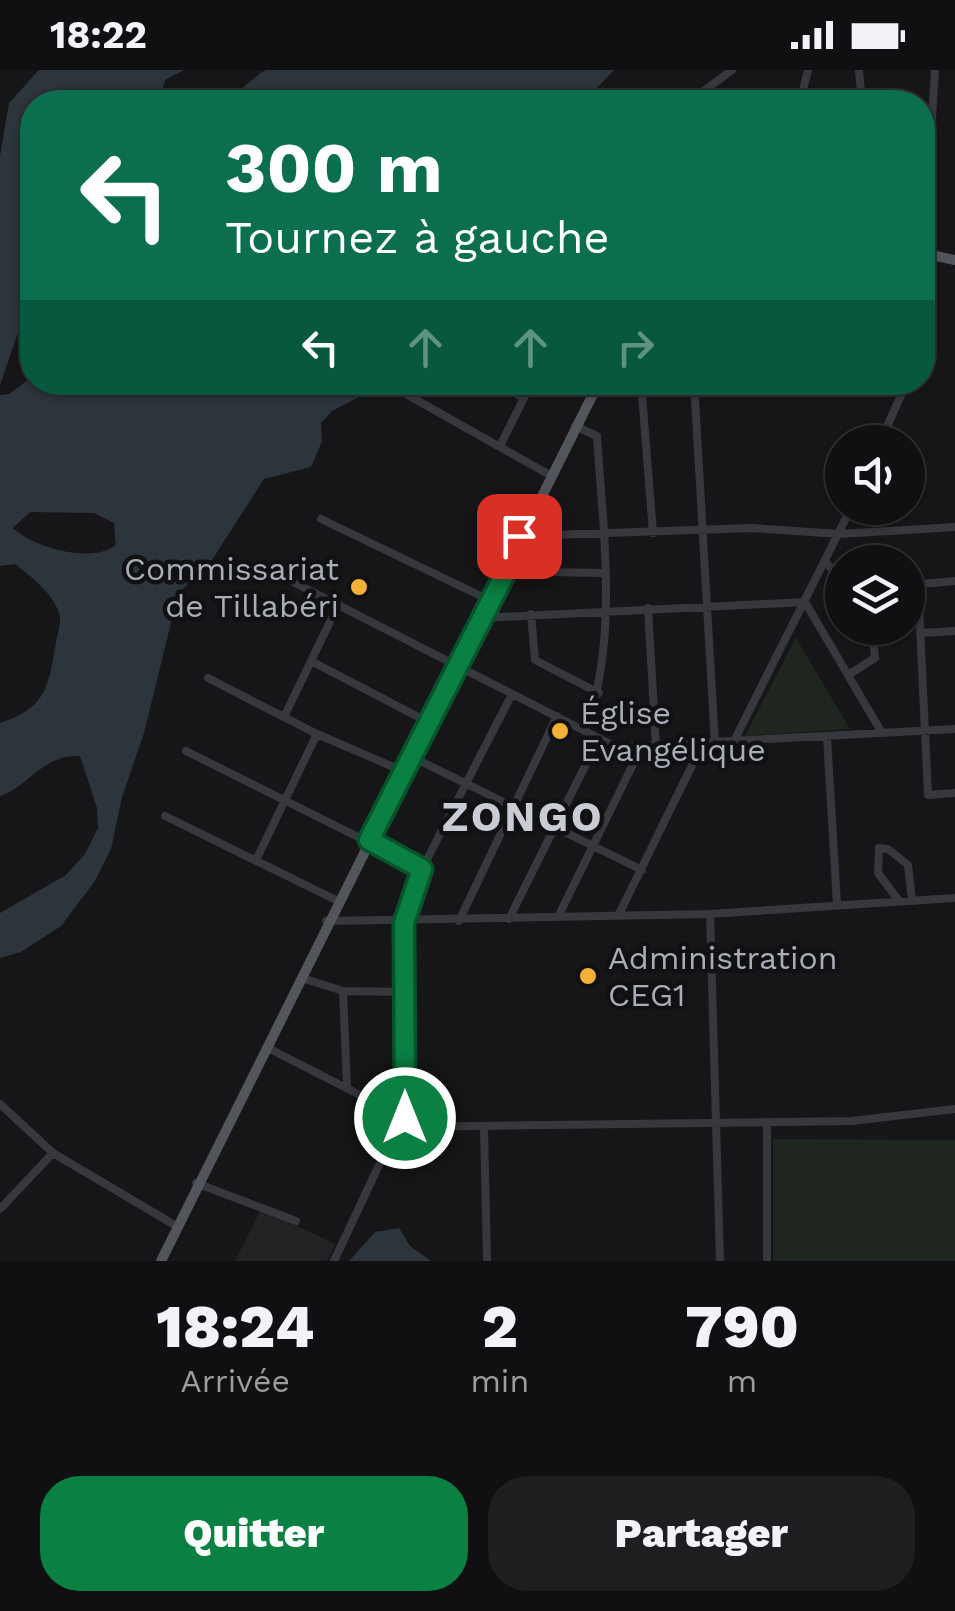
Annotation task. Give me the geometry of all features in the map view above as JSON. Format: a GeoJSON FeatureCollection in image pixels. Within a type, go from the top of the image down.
{"type":"FeatureCollection","features":[{"type":"Feature","properties":{"kind":"main road"},"geometry":{"type":"LineString","coordinates":[[522,536],[548,474],[589,395]]}},
{"type":"Feature","properties":{"kind":"main road"},"geometry":{"type":"LineString","coordinates":[[158,1261],[590,395]]}},
{"type":"Feature","properties":{"kind":"main road"},"geometry":{"type":"LineString","coordinates":[[403,771],[503,572]]}},
{"type":"Feature","properties":{"kind":"main road"},"geometry":{"type":"LineString","coordinates":[[198,1184],[268,1048],[367,839]]}},
{"type":"Feature","properties":{"kind":"street"},"geometry":{"type":"LineString","coordinates":[[705,90],[732,70]]}},
{"type":"Feature","properties":{"kind":"street"},"geometry":{"type":"LineString","coordinates":[[408,395],[548,474]]}},
{"type":"Feature","properties":{"kind":"street"},"geometry":{"type":"LineString","coordinates":[[518,395],[524,398]]}},
{"type":"Feature","properties":{"kind":"street"},"geometry":{"type":"LineString","coordinates":[[500,446],[526,395]]}},
{"type":"Feature","properties":{"kind":"street"},"geometry":{"type":"LineString","coordinates":[[642,395],[653,534]]}},
{"type":"Feature","properties":{"kind":"street"},"geometry":{"type":"LineString","coordinates":[[695,395],[716,744]]}},
{"type":"Feature","properties":{"kind":"street"},"geometry":{"type":"LineString","coordinates":[[888,425],[902,395]]}},
{"type":"Feature","properties":{"kind":"street"},"geometry":{"type":"LineString","coordinates":[[575,426],[597,436],[603,534],[600,693],[586,731]]}},
{"type":"Feature","properties":{"kind":"street"},"geometry":{"type":"LineString","coordinates":[[321,519],[487,599]]}},
{"type":"Feature","properties":{"kind":"street"},"geometry":{"type":"LineString","coordinates":[[833,545],[843,525]]}},
{"type":"Feature","properties":{"kind":"street"},"geometry":{"type":"LineString","coordinates":[[522,536],[752,528],[839,534],[955,528]]}},
{"type":"Feature","properties":{"kind":"street"},"geometry":{"type":"LineString","coordinates":[[733,743],[825,561]]}},
{"type":"Feature","properties":{"kind":"street"},"geometry":{"type":"LineString","coordinates":[[503,572],[603,572]]}},
{"type":"Feature","properties":{"kind":"street"},"geometry":{"type":"LineString","coordinates":[[925,584],[955,581]]}},
{"type":"Feature","properties":{"kind":"street"},"geometry":{"type":"LineString","coordinates":[[293,582],[616,746],[702,745],[955,729]]}},
{"type":"Feature","properties":{"kind":"street"},"geometry":{"type":"LineString","coordinates":[[482,618],[804,602]]}},
{"type":"Feature","properties":{"kind":"street"},"geometry":{"type":"LineString","coordinates":[[804,602],[882,733]]}},
{"type":"Feature","properties":{"kind":"street"},"geometry":{"type":"LineString","coordinates":[[284,717],[338,605]]}},
{"type":"Feature","properties":{"kind":"street"},"geometry":{"type":"LineString","coordinates":[[648,608],[656,747]]}},
{"type":"Feature","properties":{"kind":"street"},"geometry":{"type":"LineString","coordinates":[[531,614],[535,660],[600,693]]}},
{"type":"Feature","properties":{"kind":"street"},"geometry":{"type":"LineString","coordinates":[[925,633],[955,630]]}},
{"type":"Feature","properties":{"kind":"street"},"geometry":{"type":"LineString","coordinates":[[848,675],[875,658],[874,645]]}},
{"type":"Feature","properties":{"kind":"street"},"geometry":{"type":"LineString","coordinates":[[921,645],[928,795],[955,793]]}},
{"type":"Feature","properties":{"kind":"street"},"geometry":{"type":"LineString","coordinates":[[311,661],[426,721]]}},
{"type":"Feature","properties":{"kind":"street"},"geometry":{"type":"LineString","coordinates":[[208,678],[317,734],[403,771]]}},
{"type":"Feature","properties":{"kind":"street"},"geometry":{"type":"LineString","coordinates":[[334,1261],[395,1132],[405,1122],[404,923],[422,869],[512,694]]}},
{"type":"Feature","properties":{"kind":"street"},"geometry":{"type":"LineString","coordinates":[[459,922],[510,806],[557,716]]}},
{"type":"Feature","properties":{"kind":"street"},"geometry":{"type":"LineString","coordinates":[[256,860],[317,734]]}},
{"type":"Feature","properties":{"kind":"street"},"geometry":{"type":"LineString","coordinates":[[827,736],[837,904]]}},
{"type":"Feature","properties":{"kind":"street"},"geometry":{"type":"LineString","coordinates":[[509,919],[600,738]]}},
{"type":"Feature","properties":{"kind":"street"},"geometry":{"type":"LineString","coordinates":[[618,916],[702,745]]}},
{"type":"Feature","properties":{"kind":"street"},"geometry":{"type":"LineString","coordinates":[[558,917],[641,748]]}},
{"type":"Feature","properties":{"kind":"street"},"geometry":{"type":"LineString","coordinates":[[186,751],[422,869]]}},
{"type":"Feature","properties":{"kind":"street"},"geometry":{"type":"LineString","coordinates":[[412,758],[642,870]]}},
{"type":"Feature","properties":{"kind":"street"},"geometry":{"type":"LineString","coordinates":[[165,816],[336,900]]}},
{"type":"Feature","properties":{"kind":"street"},"geometry":{"type":"LineString","coordinates":[[900,901],[878,873],[879,848],[888,849],[908,866],[912,900]]}},
{"type":"Feature","properties":{"kind":"street"},"geometry":{"type":"LineString","coordinates":[[328,922],[710,914],[955,898]]}},
{"type":"Feature","properties":{"kind":"street"},"geometry":{"type":"LineString","coordinates":[[710,914],[720,1261]]}},
{"type":"Feature","properties":{"kind":"street"},"geometry":{"type":"LineString","coordinates":[[302,978],[343,991],[405,992]]}},
{"type":"Feature","properties":{"kind":"street"},"geometry":{"type":"LineString","coordinates":[[343,991],[346,1086]]}},
{"type":"Feature","properties":{"kind":"street"},"geometry":{"type":"LineString","coordinates":[[268,1048],[346,1086],[405,1122],[484,1127],[852,1121],[955,1109]]}},
{"type":"Feature","properties":{"kind":"street"},"geometry":{"type":"LineString","coordinates":[[0,1104],[53,1152],[177,1226]]}},
{"type":"Feature","properties":{"kind":"street"},"geometry":{"type":"LineString","coordinates":[[766,1123],[767,1261]]}},
{"type":"Feature","properties":{"kind":"street"},"geometry":{"type":"LineString","coordinates":[[484,1127],[488,1261]]}},
{"type":"Feature","properties":{"kind":"street"},"geometry":{"type":"LineString","coordinates":[[0,1210],[53,1152]]}},
{"type":"Feature","properties":{"kind":"street"},"geometry":{"type":"LineString","coordinates":[[198,1184],[296,1220]]}},
{"type":"Feature","properties":{"kind":"shaded area"},"geometry":{"type":"Polygon","coordinates":[[[39,70],[184,70],[165,80],[163,88],[170,90],[21,90],[39,70]]]}},
{"type":"Feature","properties":{"kind":"shaded area"},"geometry":{"type":"Polygon","coordinates":[[[266,70],[614,70],[595,90],[239,90],[266,70]]]}},
{"type":"Feature","properties":{"kind":"shaded area"},"geometry":{"type":"Polygon","coordinates":[[[20,91],[20,327],[0,385],[0,156],[9,103],[20,91]]]}},
{"type":"Feature","properties":{"kind":"shaded area"},"geometry":{"type":"Polygon","coordinates":[[[20,386],[20,395],[363,395],[332,411],[321,423],[322,441],[311,467],[264,479],[212,560],[178,594],[111,849],[95,881],[61,926],[21,952],[0,958],[0,913],[66,875],[85,854],[98,828],[97,808],[80,756],[46,765],[0,796],[0,723],[26,711],[41,696],[50,675],[60,621],[54,602],[35,581],[15,564],[0,566],[0,395],[20,386]],[[30,512],[13,528],[48,547],[93,553],[116,545],[114,523],[94,513],[30,512]]]}},
{"type":"Feature","properties":{"kind":"shaded area"},"geometry":{"type":"Polygon","coordinates":[[[796,638],[850,729],[745,736],[796,638]]]}},
{"type":"Feature","properties":{"kind":"shaded area"},"geometry":{"type":"Polygon","coordinates":[[[773,1139],[955,1140],[955,1261],[773,1261],[773,1139]]]}},
{"type":"Feature","properties":{"kind":"shaded area"},"geometry":{"type":"Polygon","coordinates":[[[261,1209],[335,1244],[327,1261],[235,1261],[261,1209]]]}},
{"type":"Feature","properties":{"kind":"shaded area"},"geometry":{"type":"Polygon","coordinates":[[[399,1228],[410,1246],[431,1261],[349,1261],[375,1232],[399,1228]]]}},
{"type":"Feature","properties":{"kind":"place","name":"Commissariat de Tillabéri"},"geometry":{"type":"Point","coordinates":[359,587]}},
{"type":"Feature","properties":{"kind":"place","name":"Église Evangélique"},"geometry":{"type":"Point","coordinates":[560,731]}},
{"type":"Feature","properties":{"kind":"place","name":"Administration CEG1"},"geometry":{"type":"Point","coordinates":[588,976]}},
{"type":"Feature","properties":{"kind":"district","name":"ZONGO"},"geometry":{"type":"Point","coordinates":[523,816]}},
{"type":"Feature","properties":{"kind":"route"},"geometry":{"type":"LineString","coordinates":[[405,1118],[404,923],[422,869],[369,840],[524,536],[519,536]]}}]}
